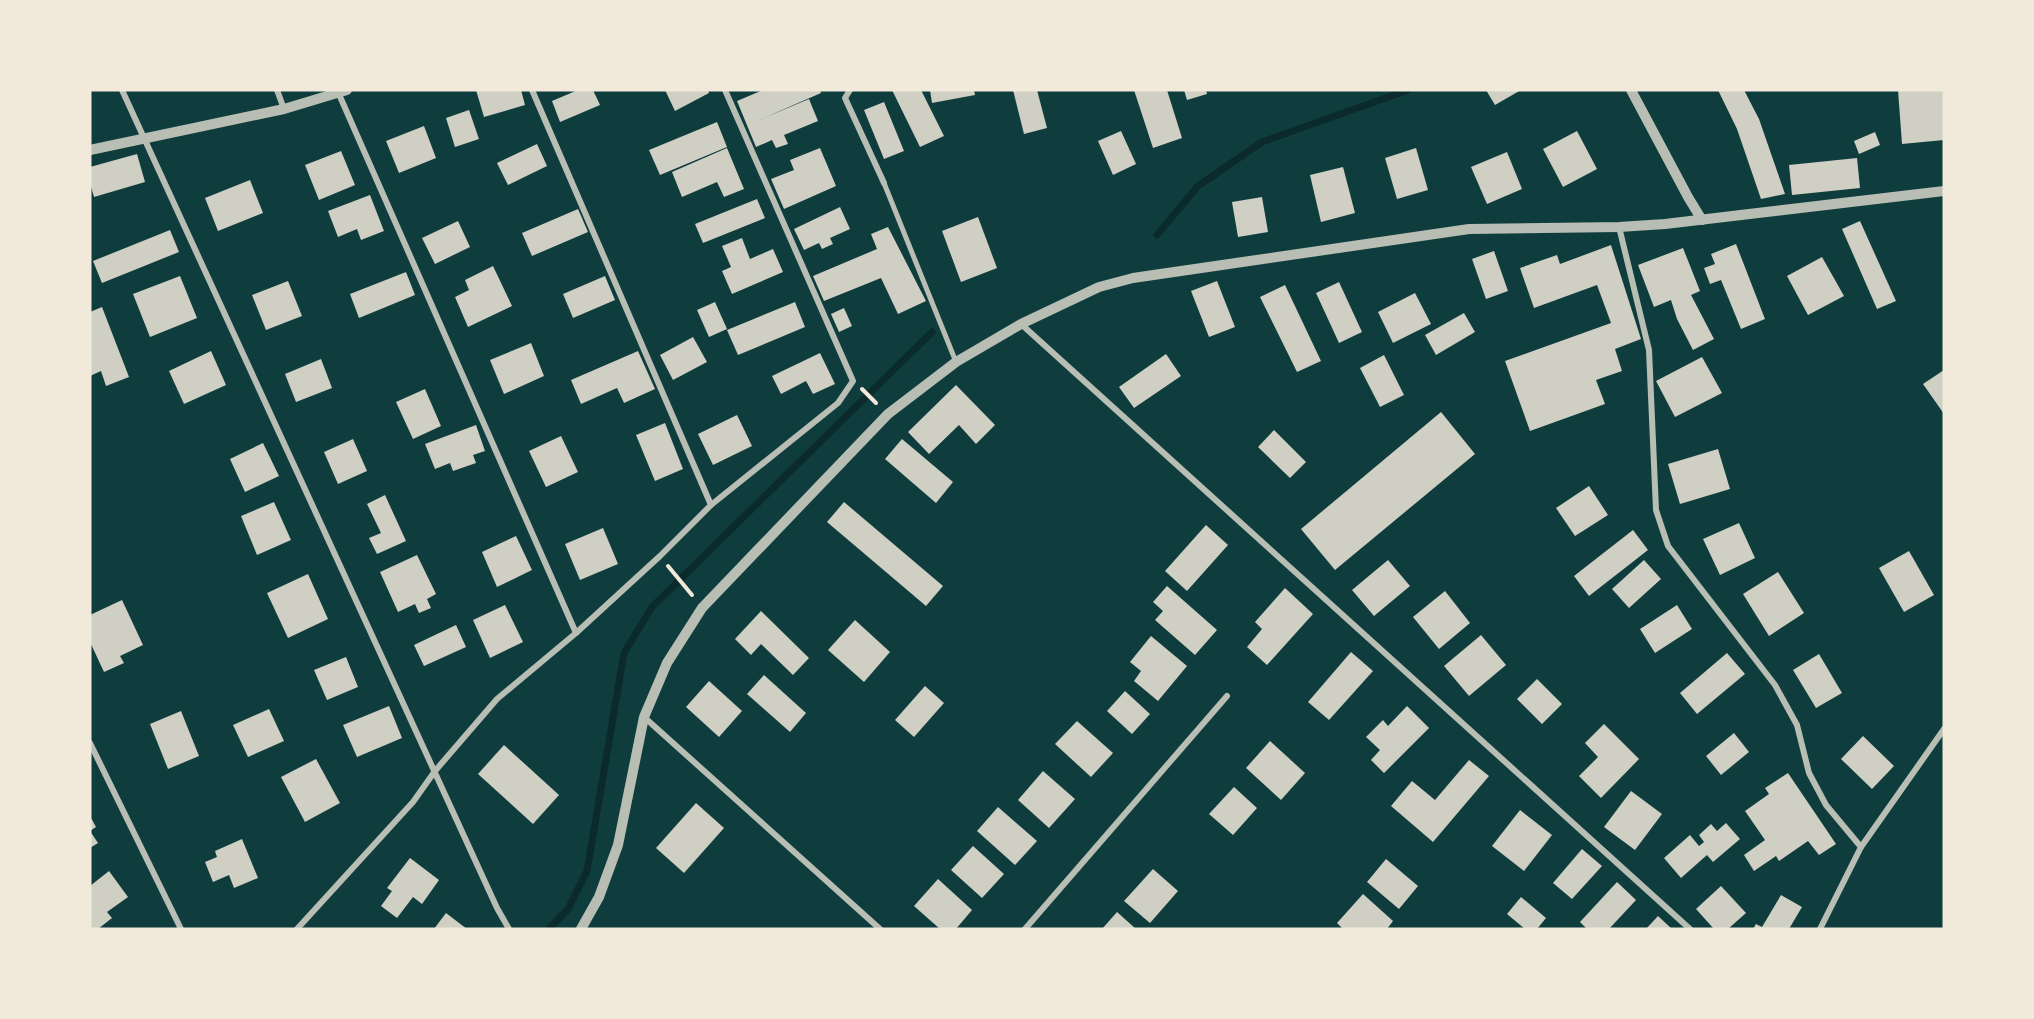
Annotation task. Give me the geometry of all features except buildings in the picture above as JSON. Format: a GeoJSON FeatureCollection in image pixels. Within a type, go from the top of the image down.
{"type":"FeatureCollection","features":[{"type":"Feature","properties":{"kind":"street"},"geometry":{"type":"LineString","coordinates":[[122,90],[497,908],[509,929]]}},
{"type":"Feature","properties":{"kind":"street"},"geometry":{"type":"LineString","coordinates":[[276,90],[284,109]]}},
{"type":"Feature","properties":{"kind":"street"},"geometry":{"type":"LineString","coordinates":[[532,90],[711,505]]}},
{"type":"Feature","properties":{"kind":"street"},"geometry":{"type":"LineString","coordinates":[[297,929],[413,802],[435,771],[497,699],[576,633],[660,556],[711,505],[838,403],[853,381],[725,90]]}},
{"type":"Feature","properties":{"kind":"street"},"geometry":{"type":"LineString","coordinates":[[850,90],[845,98],[884,183],[956,362]]}},
{"type":"Feature","properties":{"kind":"street"},"geometry":{"type":"LineString","coordinates":[[1631,90],[1702,220]]}},
{"type":"Feature","properties":{"kind":"street"},"geometry":{"type":"LineString","coordinates":[[90,150],[284,109],[343,91],[576,633]]}},
{"type":"Feature","properties":{"kind":"street"},"geometry":{"type":"LineString","coordinates":[[581,929],[599,897],[618,845],[644,717],[667,663],[702,608],[888,414],[956,362],[1022,324],[1100,287],[1133,278],[1469,229],[1619,226],[1702,220],[1944,191]]}},
{"type":"Feature","properties":{"kind":"street"},"geometry":{"type":"LineString","coordinates":[[1619,226],[1649,350],[1656,510],[1668,546],[1775,685],[1797,725],[1809,773],[1826,805],[1861,847]]}},
{"type":"Feature","properties":{"kind":"street"},"geometry":{"type":"LineString","coordinates":[[1022,324],[1690,929]]}},
{"type":"Feature","properties":{"kind":"street"},"geometry":{"type":"LineString","coordinates":[[1025,929],[1227,696]]}},
{"type":"Feature","properties":{"kind":"street"},"geometry":{"type":"LineString","coordinates":[[644,717],[880,929]]}},
{"type":"Feature","properties":{"kind":"street"},"geometry":{"type":"LineString","coordinates":[[1820,929],[1861,847],[1944,729]]}},
{"type":"Feature","properties":{"kind":"street"},"geometry":{"type":"LineString","coordinates":[[90,743],[181,929]]}},
{"type":"Feature","properties":{"kind":"path"},"geometry":{"type":"LineString","coordinates":[[853,381],[888,414]]}},
{"type":"Feature","properties":{"kind":"path"},"geometry":{"type":"LineString","coordinates":[[660,556],[687,590]]}},
{"type":"Feature","properties":{"kind":"waterway"},"geometry":{"type":"LineString","coordinates":[[1157,235],[1198,186],[1262,142],[1408,90]]}},
{"type":"Feature","properties":{"kind":"waterway"},"geometry":{"type":"LineString","coordinates":[[549,929],[568,909],[587,871],[624,653],[652,607],[932,332]]}}]}
